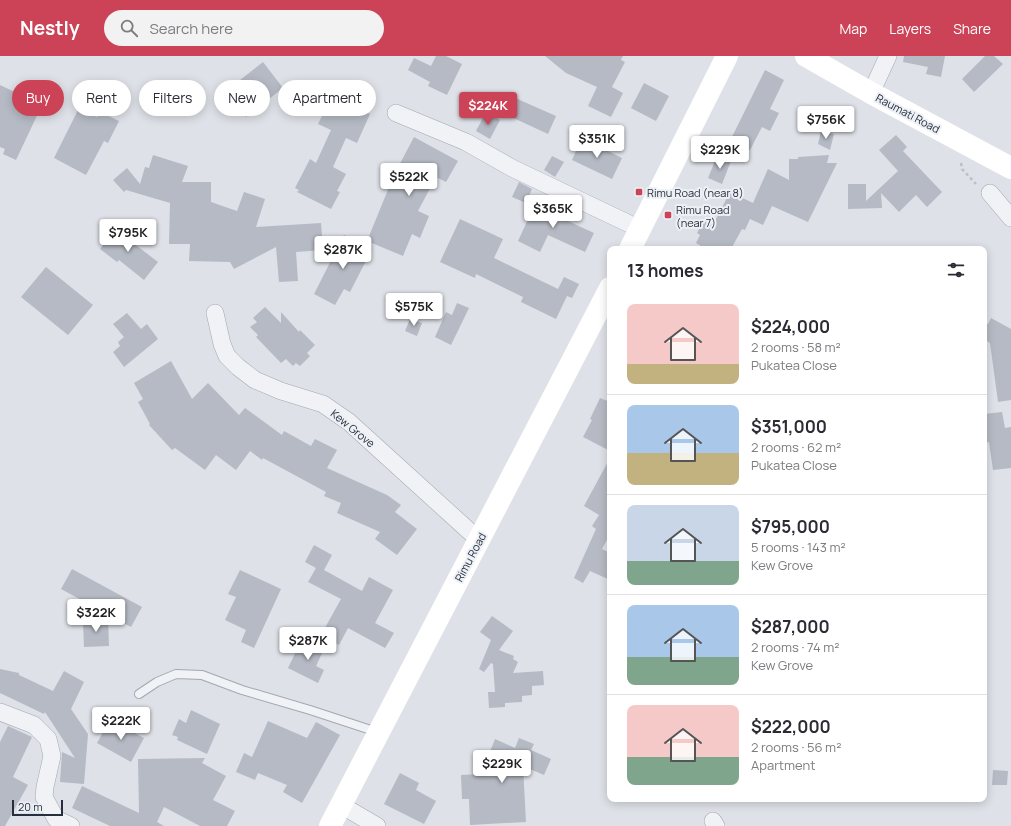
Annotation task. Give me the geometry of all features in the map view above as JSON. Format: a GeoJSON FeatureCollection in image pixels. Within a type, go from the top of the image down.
{"type":"FeatureCollection","features":[{"type":"Feature","properties":{"kind":"main road"},"geometry":{"type":"LineString","coordinates":[[632,246],[727,56]]}},
{"type":"Feature","properties":{"kind":"main road","name":"Raumati Road"},"geometry":{"type":"LineString","coordinates":[[806,56],[871,93],[1011,168]]}},
{"type":"Feature","properties":{"kind":"main road","name":"Rimu Road"},"geometry":{"type":"LineString","coordinates":[[330,826],[607,294]]}},
{"type":"Feature","properties":{"kind":"street"},"geometry":{"type":"LineString","coordinates":[[871,93],[888,56]]}},
{"type":"Feature","properties":{"kind":"street"},"geometry":{"type":"LineString","coordinates":[[396,113],[466,142],[518,171],[640,229]]}},
{"type":"Feature","properties":{"kind":"street"},"geometry":{"type":"LineString","coordinates":[[990,193],[1011,218]]}},
{"type":"Feature","properties":{"kind":"street","name":"Kew Grove"},"geometry":{"type":"LineString","coordinates":[[215,313],[222,344],[227,356],[238,367],[255,380],[281,391],[324,404],[349,422],[479,540]]}},
{"type":"Feature","properties":{"kind":"street"},"geometry":{"type":"LineString","coordinates":[[0,712],[34,725],[48,739],[52,756],[44,797],[56,819],[71,826]]}},
{"type":"Feature","properties":{"kind":"street"},"geometry":{"type":"LineString","coordinates":[[341,805],[377,826]]}},
{"type":"Feature","properties":{"kind":"lane"},"geometry":{"type":"LineString","coordinates":[[139,694],[157,682],[176,674],[202,675],[242,690],[310,710],[378,733]]}},
{"type":"Feature","properties":{"kind":"path"},"geometry":{"type":"LineString","coordinates":[[963,143],[961,162],[962,169],[977,186],[990,193]]}},
{"type":"Feature","properties":{"kind":"building"},"geometry":{"type":"Polygon","coordinates":[[[436,56],[446,56],[462,64],[447,95],[428,86],[430,82],[408,70],[414,58],[431,66],[436,56]]]}},
{"type":"Feature","properties":{"kind":"building"},"geometry":{"type":"Polygon","coordinates":[[[545,56],[623,56],[621,60],[625,62],[612,87],[623,93],[611,117],[588,106],[597,87],[566,73],[545,56]]]}},
{"type":"Feature","properties":{"kind":"building"},"geometry":{"type":"Polygon","coordinates":[[[904,56],[945,56],[941,77],[926,74],[928,67],[903,62],[904,56]]]}},
{"type":"Feature","properties":{"kind":"building"},"geometry":{"type":"Polygon","coordinates":[[[985,56],[994,56],[1003,64],[974,92],[962,79],[985,56]]]}},
{"type":"Feature","properties":{"kind":"building"},"geometry":{"type":"Polygon","coordinates":[[[263,62],[278,82],[278,92],[270,98],[270,80],[240,80],[263,62]]]}},
{"type":"Feature","properties":{"kind":"building"},"geometry":{"type":"Polygon","coordinates":[[[765,70],[784,80],[770,109],[779,113],[770,131],[762,127],[750,150],[730,141],[765,70]]]}},
{"type":"Feature","properties":{"kind":"building"},"geometry":{"type":"Polygon","coordinates":[[[644,83],[669,96],[656,121],[631,108],[644,83]]]}},
{"type":"Feature","properties":{"kind":"building"},"geometry":{"type":"Polygon","coordinates":[[[0,85],[12,91],[12,116],[37,116],[16,160],[3,154],[5,149],[0,147],[0,85]]]}},
{"type":"Feature","properties":{"kind":"building"},"geometry":{"type":"Polygon","coordinates":[[[513,97],[556,116],[548,134],[505,114],[513,97]]]}},
{"type":"Feature","properties":{"kind":"building"},"geometry":{"type":"Polygon","coordinates":[[[486,112],[500,120],[490,139],[476,131],[486,112]]]}},
{"type":"Feature","properties":{"kind":"building"},"geometry":{"type":"Polygon","coordinates":[[[75,116],[108,116],[119,121],[108,143],[104,141],[86,175],[54,158],[75,116]]]}},
{"type":"Feature","properties":{"kind":"building"},"geometry":{"type":"Polygon","coordinates":[[[322,116],[369,116],[357,143],[346,138],[333,167],[346,174],[337,191],[340,192],[331,209],[297,192],[299,190],[295,188],[310,159],[316,163],[331,130],[318,124],[322,116]]]}},
{"type":"Feature","properties":{"kind":"building"},"geometry":{"type":"Polygon","coordinates":[[[821,131],[834,134],[830,150],[818,144],[821,131]]]}},
{"type":"Feature","properties":{"kind":"building"},"geometry":{"type":"Polygon","coordinates":[[[896,135],[907,147],[903,151],[942,192],[927,207],[916,195],[899,212],[881,193],[882,208],[848,209],[848,184],[866,184],[866,201],[898,171],[879,150],[896,135]]]}},
{"type":"Feature","properties":{"kind":"building"},"geometry":{"type":"Polygon","coordinates":[[[414,137],[458,161],[446,182],[436,177],[418,211],[429,216],[420,238],[412,234],[403,256],[367,241],[394,175],[414,137]]]}},
{"type":"Feature","properties":{"kind":"building"},"geometry":{"type":"Polygon","coordinates":[[[582,138],[622,158],[612,179],[572,160],[582,138]]]}},
{"type":"Feature","properties":{"kind":"building"},"geometry":{"type":"Polygon","coordinates":[[[153,155],[188,166],[182,182],[211,182],[211,202],[237,211],[244,192],[265,199],[256,227],[321,223],[323,250],[296,252],[298,281],[279,282],[276,247],[234,269],[230,262],[189,261],[190,244],[169,244],[170,203],[126,190],[124,192],[113,180],[127,168],[140,184],[145,167],[149,168],[153,155]]]}},
{"type":"Feature","properties":{"kind":"building"},"geometry":{"type":"Polygon","coordinates":[[[829,155],[827,163],[837,163],[808,222],[772,206],[763,225],[750,219],[745,230],[742,229],[733,246],[701,246],[696,243],[700,235],[697,233],[704,220],[713,225],[730,192],[753,203],[768,169],[789,180],[789,159],[798,159],[798,157],[829,155]]]}},
{"type":"Feature","properties":{"kind":"building"},"geometry":{"type":"Polygon","coordinates":[[[552,156],[564,162],[555,177],[544,170],[552,156]]]}},
{"type":"Feature","properties":{"kind":"building"},"geometry":{"type":"Polygon","coordinates":[[[717,156],[731,161],[722,184],[708,178],[717,156]]]}},
{"type":"Feature","properties":{"kind":"building"},"geometry":{"type":"Polygon","coordinates":[[[519,182],[532,189],[526,203],[512,197],[519,182]]]}},
{"type":"Feature","properties":{"kind":"building"},"geometry":{"type":"Polygon","coordinates":[[[538,198],[561,208],[557,216],[594,233],[585,252],[548,235],[540,252],[518,241],[538,198]]]}},
{"type":"Feature","properties":{"kind":"building"},"geometry":{"type":"Polygon","coordinates":[[[460,219],[503,239],[494,258],[558,289],[564,277],[579,284],[572,298],[567,296],[556,319],[521,302],[523,297],[476,274],[475,278],[440,262],[460,219]]]}},
{"type":"Feature","properties":{"kind":"building"},"geometry":{"type":"Polygon","coordinates":[[[119,224],[131,234],[128,239],[158,262],[144,280],[119,260],[117,262],[100,249],[119,224]]]}},
{"type":"Feature","properties":{"kind":"building"},"geometry":{"type":"Polygon","coordinates":[[[344,235],[372,249],[350,292],[344,289],[335,305],[314,294],[344,235]]]}},
{"type":"Feature","properties":{"kind":"building"},"geometry":{"type":"Polygon","coordinates":[[[46,267],[93,305],[68,335],[21,297],[46,267]]]}},
{"type":"Feature","properties":{"kind":"building"},"geometry":{"type":"Polygon","coordinates":[[[457,303],[469,308],[451,345],[435,337],[446,312],[452,315],[457,303]]]}},
{"type":"Feature","properties":{"kind":"building"},"geometry":{"type":"Polygon","coordinates":[[[265,307],[281,323],[281,312],[299,332],[300,330],[315,345],[307,353],[310,356],[300,366],[296,363],[293,366],[286,359],[281,363],[256,337],[258,335],[250,327],[257,322],[253,318],[265,307]]]}},
{"type":"Feature","properties":{"kind":"building"},"geometry":{"type":"Polygon","coordinates":[[[127,313],[141,329],[147,324],[158,339],[124,367],[113,352],[120,346],[118,342],[124,337],[113,324],[127,313]]]}},
{"type":"Feature","properties":{"kind":"building"},"geometry":{"type":"Polygon","coordinates":[[[991,318],[1011,329],[1011,400],[998,402],[990,343],[987,341],[988,324],[991,318]]]}},
{"type":"Feature","properties":{"kind":"building"},"geometry":{"type":"Polygon","coordinates":[[[410,319],[422,323],[417,336],[405,331],[410,319]]]}},
{"type":"Feature","properties":{"kind":"building"},"geometry":{"type":"Polygon","coordinates":[[[171,361],[192,399],[208,383],[239,415],[245,408],[282,435],[284,431],[311,446],[315,439],[337,450],[327,468],[387,495],[401,505],[395,512],[417,529],[397,555],[375,539],[380,532],[337,513],[341,503],[324,496],[326,492],[263,458],[262,460],[250,451],[236,470],[216,455],[205,470],[175,448],[172,450],[149,425],[150,424],[138,402],[143,399],[134,383],[171,361]]]}},
{"type":"Feature","properties":{"kind":"building"},"geometry":{"type":"Polygon","coordinates":[[[600,398],[607,401],[607,449],[583,437],[592,420],[590,419],[600,398]]]}},
{"type":"Feature","properties":{"kind":"building"},"geometry":{"type":"Polygon","coordinates":[[[1002,412],[1005,428],[1011,427],[1011,468],[993,470],[989,442],[987,442],[987,414],[1002,412]]]}},
{"type":"Feature","properties":{"kind":"building"},"geometry":{"type":"Polygon","coordinates":[[[607,464],[607,540],[602,549],[607,552],[607,579],[590,571],[583,583],[574,578],[596,529],[592,526],[599,515],[584,506],[607,464]]]}},
{"type":"Feature","properties":{"kind":"building"},"geometry":{"type":"Polygon","coordinates":[[[314,545],[332,555],[324,570],[362,591],[369,577],[393,590],[375,623],[394,633],[385,648],[348,628],[339,645],[321,635],[341,599],[308,582],[316,568],[305,562],[314,545]]]}},
{"type":"Feature","properties":{"kind":"building"},"geometry":{"type":"Polygon","coordinates":[[[72,569],[142,607],[131,627],[61,589],[72,569]]]}},
{"type":"Feature","properties":{"kind":"building"},"geometry":{"type":"Polygon","coordinates":[[[240,570],[281,589],[254,648],[241,642],[246,630],[225,620],[236,597],[228,594],[240,570]]]}},
{"type":"Feature","properties":{"kind":"building"},"geometry":{"type":"Polygon","coordinates":[[[492,616],[513,631],[499,650],[514,656],[513,659],[518,662],[513,673],[543,671],[544,685],[532,686],[532,695],[522,696],[522,702],[505,703],[505,707],[489,708],[488,692],[495,692],[493,664],[491,663],[484,672],[479,669],[491,640],[480,632],[492,616]]]}},
{"type":"Feature","properties":{"kind":"building"},"geometry":{"type":"Polygon","coordinates":[[[108,619],[109,646],[84,647],[83,621],[108,619]]]}},
{"type":"Feature","properties":{"kind":"building"},"geometry":{"type":"Polygon","coordinates":[[[302,639],[324,649],[316,666],[324,670],[318,683],[288,668],[302,639]]]}},
{"type":"Feature","properties":{"kind":"building"},"geometry":{"type":"Polygon","coordinates":[[[0,669],[19,673],[19,675],[53,691],[64,671],[84,682],[71,709],[88,734],[84,784],[60,782],[62,752],[75,758],[45,712],[44,714],[0,693],[0,669]]]}},
{"type":"Feature","properties":{"kind":"building"},"geometry":{"type":"Polygon","coordinates":[[[191,710],[220,724],[207,754],[177,740],[178,737],[172,735],[179,719],[186,723],[191,710]]]}},
{"type":"Feature","properties":{"kind":"building"},"geometry":{"type":"Polygon","coordinates":[[[110,720],[144,738],[131,762],[97,743],[110,720]]]}},
{"type":"Feature","properties":{"kind":"building"},"geometry":{"type":"Polygon","coordinates":[[[268,721],[307,738],[316,722],[340,735],[302,803],[283,792],[287,785],[258,773],[255,780],[236,772],[244,753],[252,757],[268,721]]]}},
{"type":"Feature","properties":{"kind":"building"},"geometry":{"type":"Polygon","coordinates":[[[8,726],[32,737],[13,777],[28,785],[5,826],[0,826],[0,742],[8,726]]]}},
{"type":"Feature","properties":{"kind":"building"},"geometry":{"type":"Polygon","coordinates":[[[519,738],[534,744],[531,750],[551,759],[544,775],[523,766],[526,822],[470,825],[469,799],[462,799],[461,775],[481,774],[495,739],[515,748],[519,738]]]}},
{"type":"Feature","properties":{"kind":"building"},"geometry":{"type":"Polygon","coordinates":[[[205,758],[202,763],[226,776],[213,800],[235,811],[227,826],[200,826],[164,807],[157,822],[164,826],[110,826],[72,808],[82,786],[139,813],[138,759],[205,758]]]}},
{"type":"Feature","properties":{"kind":"building"},"geometry":{"type":"Polygon","coordinates":[[[993,770],[1008,771],[1007,785],[992,785],[993,770]]]}},
{"type":"Feature","properties":{"kind":"building"},"geometry":{"type":"Polygon","coordinates":[[[400,773],[419,783],[416,790],[436,801],[424,824],[384,804],[400,773]]]}},
{"type":"Feature","properties":{"kind":"place","name":"Rimu Road (near 8)"},"geometry":{"type":"Point","coordinates":[639,192]}},
{"type":"Feature","properties":{"kind":"place","name":"Rimu Road (near 7)"},"geometry":{"type":"Point","coordinates":[668,215]}}]}
